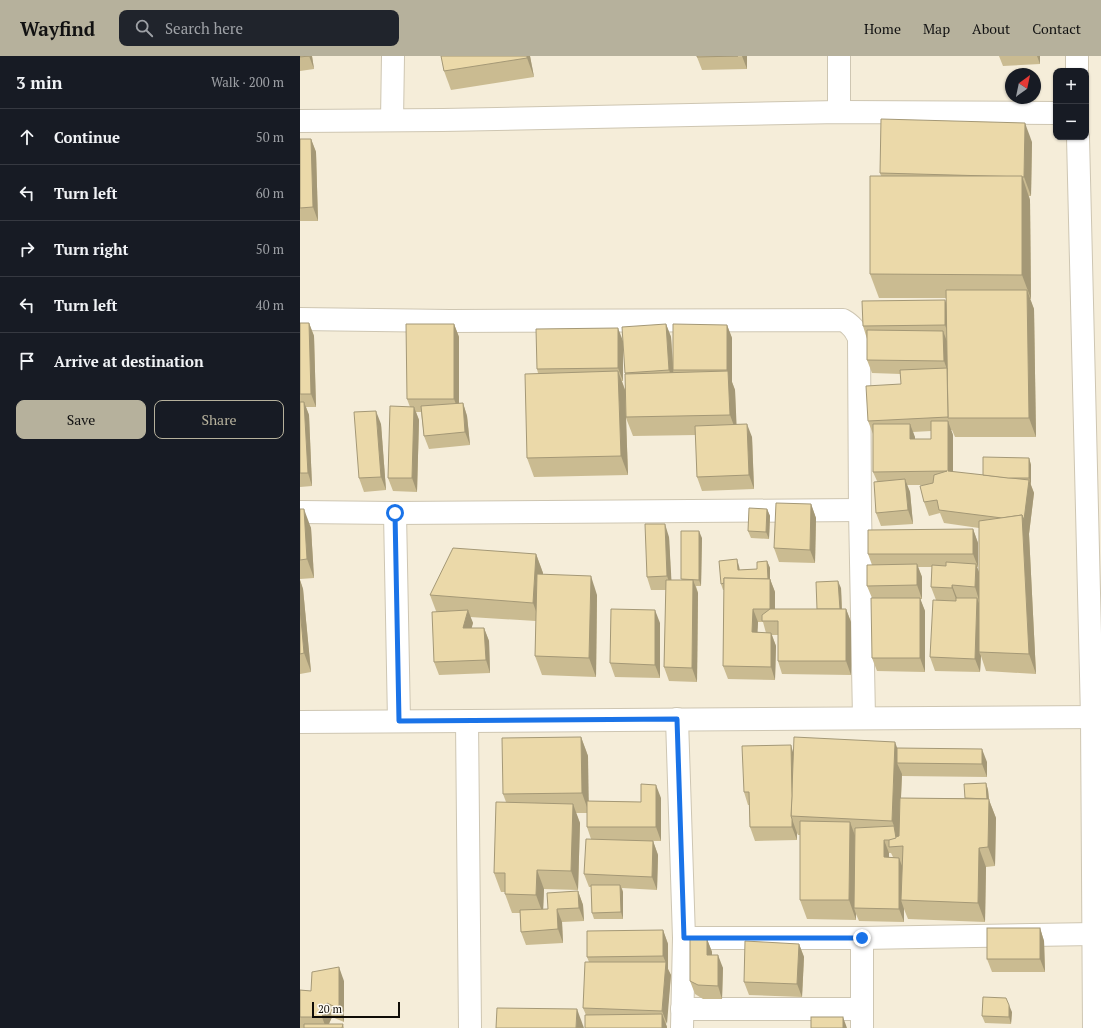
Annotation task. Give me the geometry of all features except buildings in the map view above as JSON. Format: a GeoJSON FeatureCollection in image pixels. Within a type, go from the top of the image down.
{"type":"FeatureCollection","features":[{"type":"Feature","properties":{"kind":"street"},"geometry":{"type":"LineString","coordinates":[[392,56],[392,120]]}},
{"type":"Feature","properties":{"kind":"street"},"geometry":{"type":"LineString","coordinates":[[838,56],[839,112]]}},
{"type":"Feature","properties":{"kind":"street"},"geometry":{"type":"LineString","coordinates":[[1077,56],[1077,68]]}},
{"type":"Feature","properties":{"kind":"street"},"geometry":{"type":"LineString","coordinates":[[300,120],[392,120],[839,112],[1053,113]]}},
{"type":"Feature","properties":{"kind":"street"},"geometry":{"type":"LineString","coordinates":[[1078,140],[1092,300],[1097,717],[1094,1028]]}},
{"type":"Feature","properties":{"kind":"street"},"geometry":{"type":"LineString","coordinates":[[300,319],[450,321],[843,320],[853,327],[859,338],[860,510],[864,718]]}},
{"type":"Feature","properties":{"kind":"street"},"geometry":{"type":"LineString","coordinates":[[300,512],[395,513],[860,510]]}},
{"type":"Feature","properties":{"kind":"street"},"geometry":{"type":"LineString","coordinates":[[395,513],[399,721]]}},
{"type":"Feature","properties":{"kind":"street"},"geometry":{"type":"LineString","coordinates":[[300,722],[1097,717]]}},
{"type":"Feature","properties":{"kind":"street"},"geometry":{"type":"LineString","coordinates":[[677,719],[684,938],[682,1019],[862,1019],[862,938]]}},
{"type":"Feature","properties":{"kind":"street"},"geometry":{"type":"LineString","coordinates":[[467,721],[470,1028]]}},
{"type":"Feature","properties":{"kind":"street"},"geometry":{"type":"LineString","coordinates":[[684,938],[862,938],[1094,934]]}},
{"type":"Feature","properties":{"kind":"route"},"geometry":{"type":"LineString","coordinates":[[395,513],[399,721],[677,719],[684,938],[862,938]]}}]}
